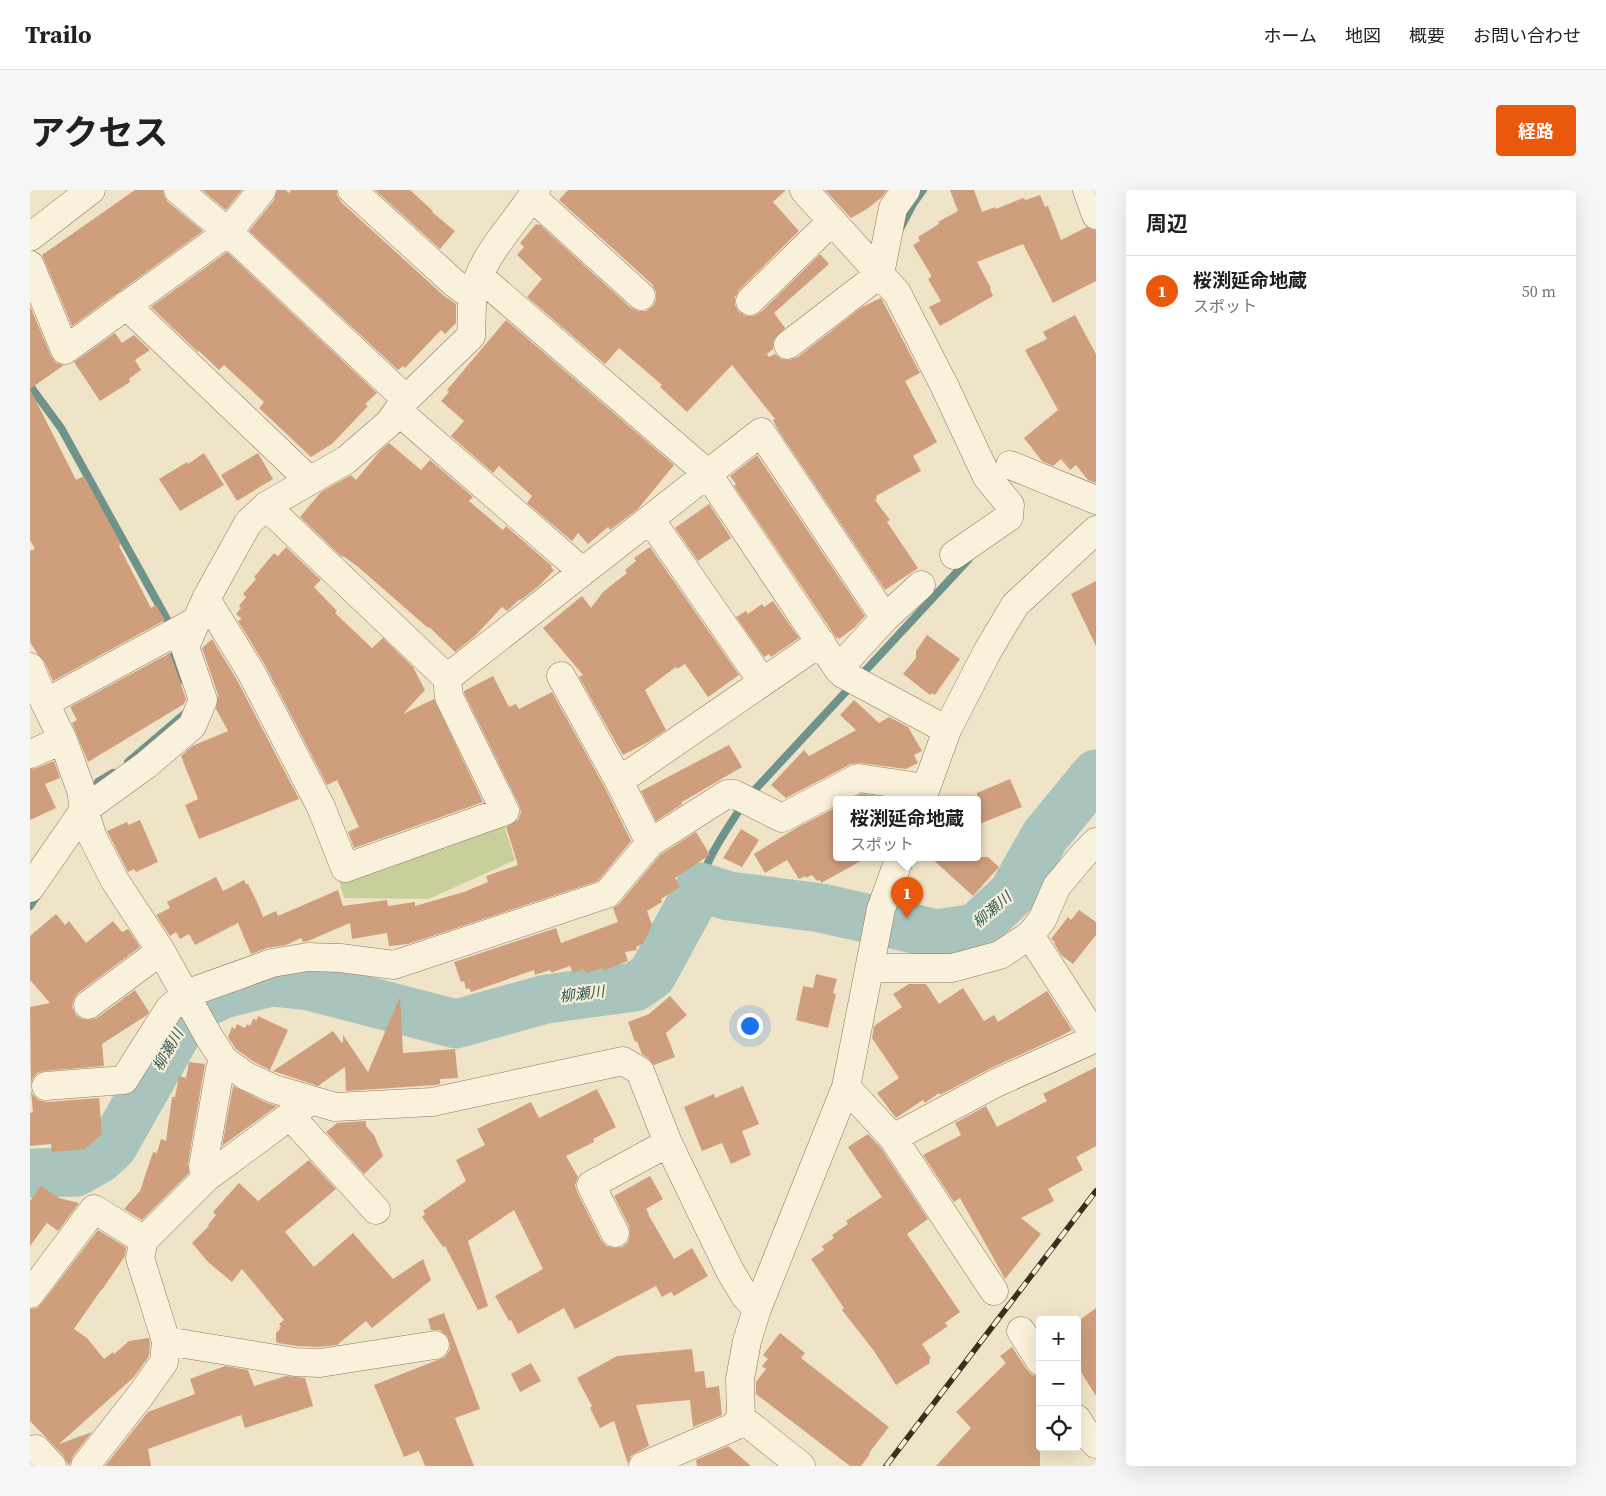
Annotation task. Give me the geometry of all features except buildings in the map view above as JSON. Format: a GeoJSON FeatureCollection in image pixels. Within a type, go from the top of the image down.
{"type":"FeatureCollection","features":[{"type":"Feature","properties":{"kind":"street"},"geometry":{"type":"LineString","coordinates":[[30,237],[92,190]]}},
{"type":"Feature","properties":{"kind":"street"},"geometry":{"type":"LineString","coordinates":[[178,190],[228,232],[402,405],[582,571]]}},
{"type":"Feature","properties":{"kind":"street"},"geometry":{"type":"LineString","coordinates":[[30,266],[65,350],[228,232],[262,190]]}},
{"type":"Feature","properties":{"kind":"street"},"geometry":{"type":"LineString","coordinates":[[352,190],[454,282],[476,286],[707,472],[821,642],[849,676],[947,730]]}},
{"type":"Feature","properties":{"kind":"street"},"geometry":{"type":"LineString","coordinates":[[804,190],[897,293],[987,478],[1010,505],[1009,517],[954,555]]}},
{"type":"Feature","properties":{"kind":"street"},"geometry":{"type":"LineString","coordinates":[[788,345],[880,274],[893,208],[906,190]]}},
{"type":"Feature","properties":{"kind":"street"},"geometry":{"type":"LineString","coordinates":[[1087,190],[1096,215]]}},
{"type":"Feature","properties":{"kind":"street"},"geometry":{"type":"LineString","coordinates":[[30,888],[84,810],[146,765],[192,726],[203,700],[185,647],[201,610],[248,523],[266,506],[346,460],[389,423],[402,405],[471,336],[476,286],[493,250],[534,193],[642,296]]}},
{"type":"Feature","properties":{"kind":"street"},"geometry":{"type":"LineString","coordinates":[[750,301],[832,220]]}},
{"type":"Feature","properties":{"kind":"street"},"geometry":{"type":"LineString","coordinates":[[126,305],[310,482]]}},
{"type":"Feature","properties":{"kind":"street"},"geometry":{"type":"LineString","coordinates":[[447,678],[707,472],[761,432],[885,618]]}},
{"type":"Feature","properties":{"kind":"street"},"geometry":{"type":"LineString","coordinates":[[1010,465],[1096,500]]}},
{"type":"Feature","properties":{"kind":"street"},"geometry":{"type":"LineString","coordinates":[[201,610],[251,672],[321,807],[345,868],[505,811],[449,697],[447,678],[266,506]]}},
{"type":"Feature","properties":{"kind":"street"},"geometry":{"type":"LineString","coordinates":[[650,519],[762,681]]}},
{"type":"Feature","properties":{"kind":"street"},"geometry":{"type":"LineString","coordinates":[[46,1086],[124,1080],[169,1009],[272,963],[308,958],[340,958],[394,965],[607,894],[650,843],[726,794],[744,799],[782,818],[858,778],[924,794],[947,730],[987,652],[1014,605],[1096,530]]}},
{"type":"Feature","properties":{"kind":"street"},"geometry":{"type":"LineString","coordinates":[[849,676],[885,618],[921,585]]}},
{"type":"Feature","properties":{"kind":"street"},"geometry":{"type":"LineString","coordinates":[[45,704],[201,610]]}},
{"type":"Feature","properties":{"kind":"street"},"geometry":{"type":"LineString","coordinates":[[619,781],[821,642]]}},
{"type":"Feature","properties":{"kind":"street"},"geometry":{"type":"LineString","coordinates":[[30,667],[45,704],[63,740],[81,790],[84,810],[93,838],[115,881],[161,951],[209,1037],[224,1060],[246,1076],[274,1089],[300,1109],[376,1210]]}},
{"type":"Feature","properties":{"kind":"street"},"geometry":{"type":"LineString","coordinates":[[561,676],[619,781],[650,843]]}},
{"type":"Feature","properties":{"kind":"street"},"geometry":{"type":"LineString","coordinates":[[30,754],[63,740]]}},
{"type":"Feature","properties":{"kind":"street"},"geometry":{"type":"LineString","coordinates":[[872,956],[952,968],[1000,955],[1030,935],[1042,920],[1057,886],[1096,842]]}},
{"type":"Feature","properties":{"kind":"street"},"geometry":{"type":"LineString","coordinates":[[643,1466],[732,1427],[741,1418],[740,1379],[747,1341],[757,1310],[846,1087],[881,909],[899,861]]}},
{"type":"Feature","properties":{"kind":"street"},"geometry":{"type":"LineString","coordinates":[[893,1138],[996,1083],[1096,1038],[1030,935]]}},
{"type":"Feature","properties":{"kind":"street"},"geometry":{"type":"LineString","coordinates":[[88,1005],[161,951]]}},
{"type":"Feature","properties":{"kind":"street"},"geometry":{"type":"LineString","coordinates":[[206,1178],[203,1167],[220,1069],[224,1060]]}},
{"type":"Feature","properties":{"kind":"street"},"geometry":{"type":"LineString","coordinates":[[85,1466],[164,1362],[166,1341],[140,1258],[144,1240],[206,1178],[300,1109],[432,1102],[623,1061],[640,1071],[668,1143],[730,1271],[745,1296],[757,1310]]}},
{"type":"Feature","properties":{"kind":"street"},"geometry":{"type":"LineString","coordinates":[[846,1087],[893,1138],[994,1291]]}},
{"type":"Feature","properties":{"kind":"street"},"geometry":{"type":"LineString","coordinates":[[615,1233],[591,1185],[668,1143]]}},
{"type":"Feature","properties":{"kind":"street"},"geometry":{"type":"LineString","coordinates":[[30,1294],[94,1209],[144,1240]]}},
{"type":"Feature","properties":{"kind":"street"},"geometry":{"type":"LineString","coordinates":[[1020,1331],[1036,1355]]}},
{"type":"Feature","properties":{"kind":"street"},"geometry":{"type":"LineString","coordinates":[[166,1341],[294,1362],[320,1363],[435,1345]]}},
{"type":"Feature","properties":{"kind":"street"},"geometry":{"type":"LineString","coordinates":[[741,1418],[801,1466]]}},
{"type":"Feature","properties":{"kind":"street"},"geometry":{"type":"LineString","coordinates":[[1081,1426],[1096,1444]]}},
{"type":"Feature","properties":{"kind":"street"},"geometry":{"type":"LineString","coordinates":[[30,1458],[36,1449],[52,1466]]}},
{"type":"Feature","properties":{"kind":"green space"},"geometry":{"type":"Polygon","coordinates":[[[503,822],[515,860],[429,899],[344,898],[339,880],[503,822]]]}},
{"type":"Feature","properties":{"kind":"waterway"},"geometry":{"type":"LineString","coordinates":[[900,229],[913,204],[923,190]]}},
{"type":"Feature","properties":{"kind":"waterway"},"geometry":{"type":"LineString","coordinates":[[30,386],[61,428],[169,623]]}},
{"type":"Feature","properties":{"kind":"waterway"},"geometry":{"type":"LineString","coordinates":[[750,795],[968,560]]}},
{"type":"Feature","properties":{"kind":"waterway"},"geometry":{"type":"LineString","coordinates":[[171,657],[183,680]]}},
{"type":"Feature","properties":{"kind":"waterway"},"geometry":{"type":"LineString","coordinates":[[128,762],[188,711]]}},
{"type":"Feature","properties":{"kind":"waterway"},"geometry":{"type":"LineString","coordinates":[[98,782],[113,773]]}},
{"type":"Feature","properties":{"kind":"waterway","name":"柳瀬川"},"geometry":{"type":"LineString","coordinates":[[30,1173],[76,1172],[99,1159],[113,1146],[181,1026],[204,1003],[224,994],[271,982],[309,986],[456,1024],[546,999],[635,987],[652,975],[700,887],[729,896],[821,908],[937,934],[976,928],[1013,893],[1045,836],[1096,774]]}},
{"type":"Feature","properties":{"kind":"waterway"},"geometry":{"type":"LineString","coordinates":[[700,887],[712,854],[743,804]]}},
{"type":"Feature","properties":{"kind":"waterway"},"geometry":{"type":"LineString","coordinates":[[30,906],[39,893]]}},
{"type":"Feature","properties":{"kind":"railway"},"geometry":{"type":"LineString","coordinates":[[886,1466],[1096,1191]]}},
{"type":"Feature","properties":{"kind":"place","name":"桜渕延命地蔵"},"geometry":{"type":"Point","coordinates":[907,918]}}]}
